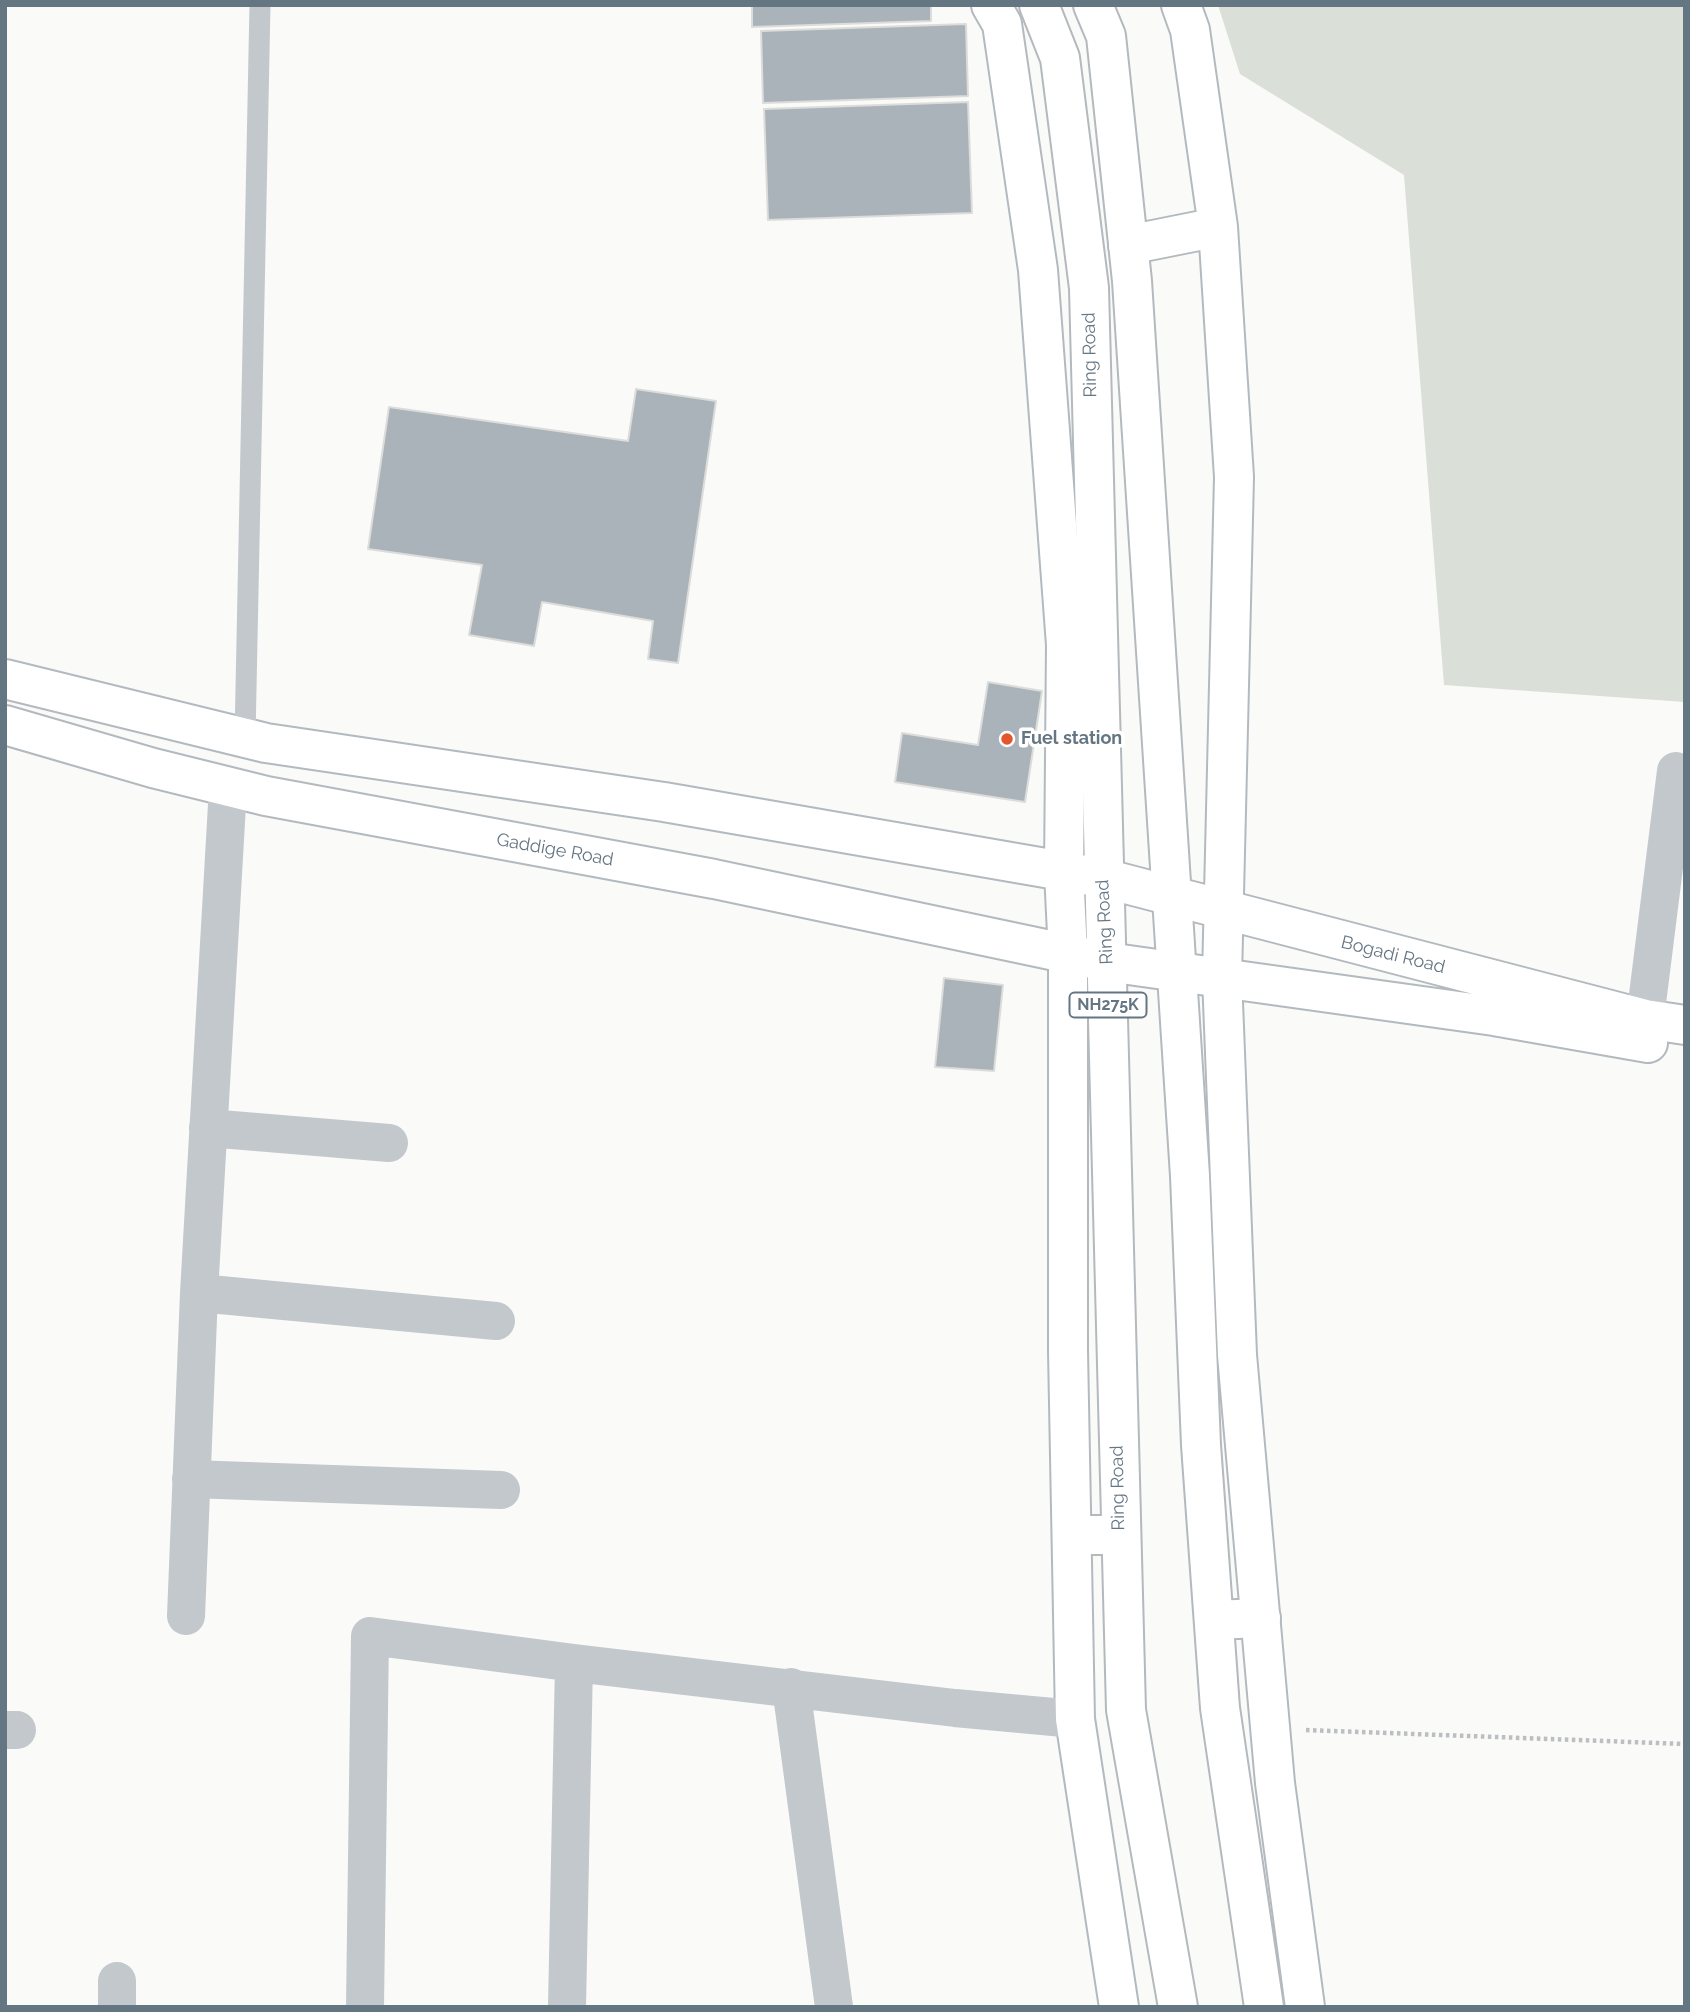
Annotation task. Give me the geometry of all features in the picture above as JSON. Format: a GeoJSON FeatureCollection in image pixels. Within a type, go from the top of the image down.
{"type":"FeatureCollection","features":[{"type":"Feature","properties":{"kind":"main road"},"geometry":{"type":"LineString","coordinates":[[991,5],[1002,24],[1038,270],[1066,645],[1064,872],[1068,954],[1076,1719],[1119,2007]]}},
{"type":"Feature","properties":{"kind":"main road","name":"Ring Road"},"geometry":{"type":"LineString","coordinates":[[1039,5],[1060,58],[1089,288],[1119,1535],[1126,1710],[1178,2007]]}},
{"type":"Feature","properties":{"kind":"main road"},"geometry":{"type":"LineString","coordinates":[[1093,5],[1106,36],[1128,245],[1190,1176],[1202,1445],[1220,1708],[1264,2007]]}},
{"type":"Feature","properties":{"kind":"main road"},"geometry":{"type":"LineString","coordinates":[[1181,5],[1190,30],[1218,227],[1234,477],[1223,976],[1237,1355],[1270,1729],[1305,2007]]}},
{"type":"Feature","properties":{"kind":"main road"},"geometry":{"type":"LineString","coordinates":[[1128,245],[1218,227]]}},
{"type":"Feature","properties":{"kind":"main road"},"geometry":{"type":"LineString","coordinates":[[5,680],[245,738],[664,802],[1103,878]]}},
{"type":"Feature","properties":{"kind":"main road","name":"Gaddige Road"},"geometry":{"type":"LineString","coordinates":[[5,725],[228,787],[714,879],[1107,962]]}},
{"type":"Feature","properties":{"kind":"main road","name":"Bogadi Road"},"geometry":{"type":"LineString","coordinates":[[1103,878],[1645,1019],[1685,1026]]}},
{"type":"Feature","properties":{"kind":"main road"},"geometry":{"type":"LineString","coordinates":[[1107,962],[1223,976],[1494,1016],[1685,1050]]}},
{"type":"Feature","properties":{"kind":"main road"},"geometry":{"type":"LineString","coordinates":[[1072,1535],[1119,1535]]}},
{"type":"Feature","properties":{"kind":"main road"},"geometry":{"type":"LineString","coordinates":[[1214,1620],[1261,1618]]}},
{"type":"Feature","properties":{"kind":"street"},"geometry":{"type":"LineString","coordinates":[[1645,1019],[1676,771]]}},
{"type":"Feature","properties":{"kind":"street"},"geometry":{"type":"LineString","coordinates":[[186,1616],[199,1293],[228,787]]}},
{"type":"Feature","properties":{"kind":"street"},"geometry":{"type":"LineString","coordinates":[[208,1128],[389,1143]]}},
{"type":"Feature","properties":{"kind":"street"},"geometry":{"type":"LineString","coordinates":[[199,1293],[496,1321]]}},
{"type":"Feature","properties":{"kind":"street"},"geometry":{"type":"LineString","coordinates":[[191,1479],[501,1490]]}},
{"type":"Feature","properties":{"kind":"street"},"geometry":{"type":"LineString","coordinates":[[365,2007],[370,1636],[574,1664],[955,1708],[1076,1719]]}},
{"type":"Feature","properties":{"kind":"street"},"geometry":{"type":"LineString","coordinates":[[567,2007],[574,1664]]}},
{"type":"Feature","properties":{"kind":"street"},"geometry":{"type":"LineString","coordinates":[[791,1687],[834,2007]]}},
{"type":"Feature","properties":{"kind":"lane"},"geometry":{"type":"LineString","coordinates":[[245,738],[260,5]]}},
{"type":"Feature","properties":{"kind":"path"},"geometry":{"type":"LineString","coordinates":[[1270,1729],[1685,1744]]}},
{"type":"Feature","properties":{"kind":"shaded area"},"geometry":{"type":"Polygon","coordinates":[[[1218,5],[1685,5],[1685,702],[1444,685],[1404,175],[1240,74],[1218,5]]]}},
{"type":"Feature","properties":{"kind":"building"},"geometry":{"type":"Polygon","coordinates":[[[752,5],[931,5],[931,21],[752,27],[752,5]]]}},
{"type":"Feature","properties":{"kind":"building"},"geometry":{"type":"Polygon","coordinates":[[[966,24],[968,96],[763,103],[761,31],[966,24]]]}},
{"type":"Feature","properties":{"kind":"building"},"geometry":{"type":"Polygon","coordinates":[[[968,102],[972,213],[768,220],[764,109],[968,102]]]}},
{"type":"Feature","properties":{"kind":"building"},"geometry":{"type":"Polygon","coordinates":[[[636,389],[716,401],[678,663],[648,659],[653,621],[542,602],[534,646],[469,635],[482,565],[368,549],[389,407],[628,441],[636,389]]]}},
{"type":"Feature","properties":{"kind":"building","name":"Fuel station"},"geometry":{"type":"Polygon","coordinates":[[[988,682],[1042,691],[1025,802],[895,782],[902,733],[978,745],[988,682]]]}},
{"type":"Feature","properties":{"kind":"building"},"geometry":{"type":"Polygon","coordinates":[[[944,978],[1003,985],[994,1071],[935,1067],[944,978]]]}},
{"type":"Feature","properties":{"kind":"place","name":"Fuel station"},"geometry":{"type":"Point","coordinates":[1007,739]}}]}
